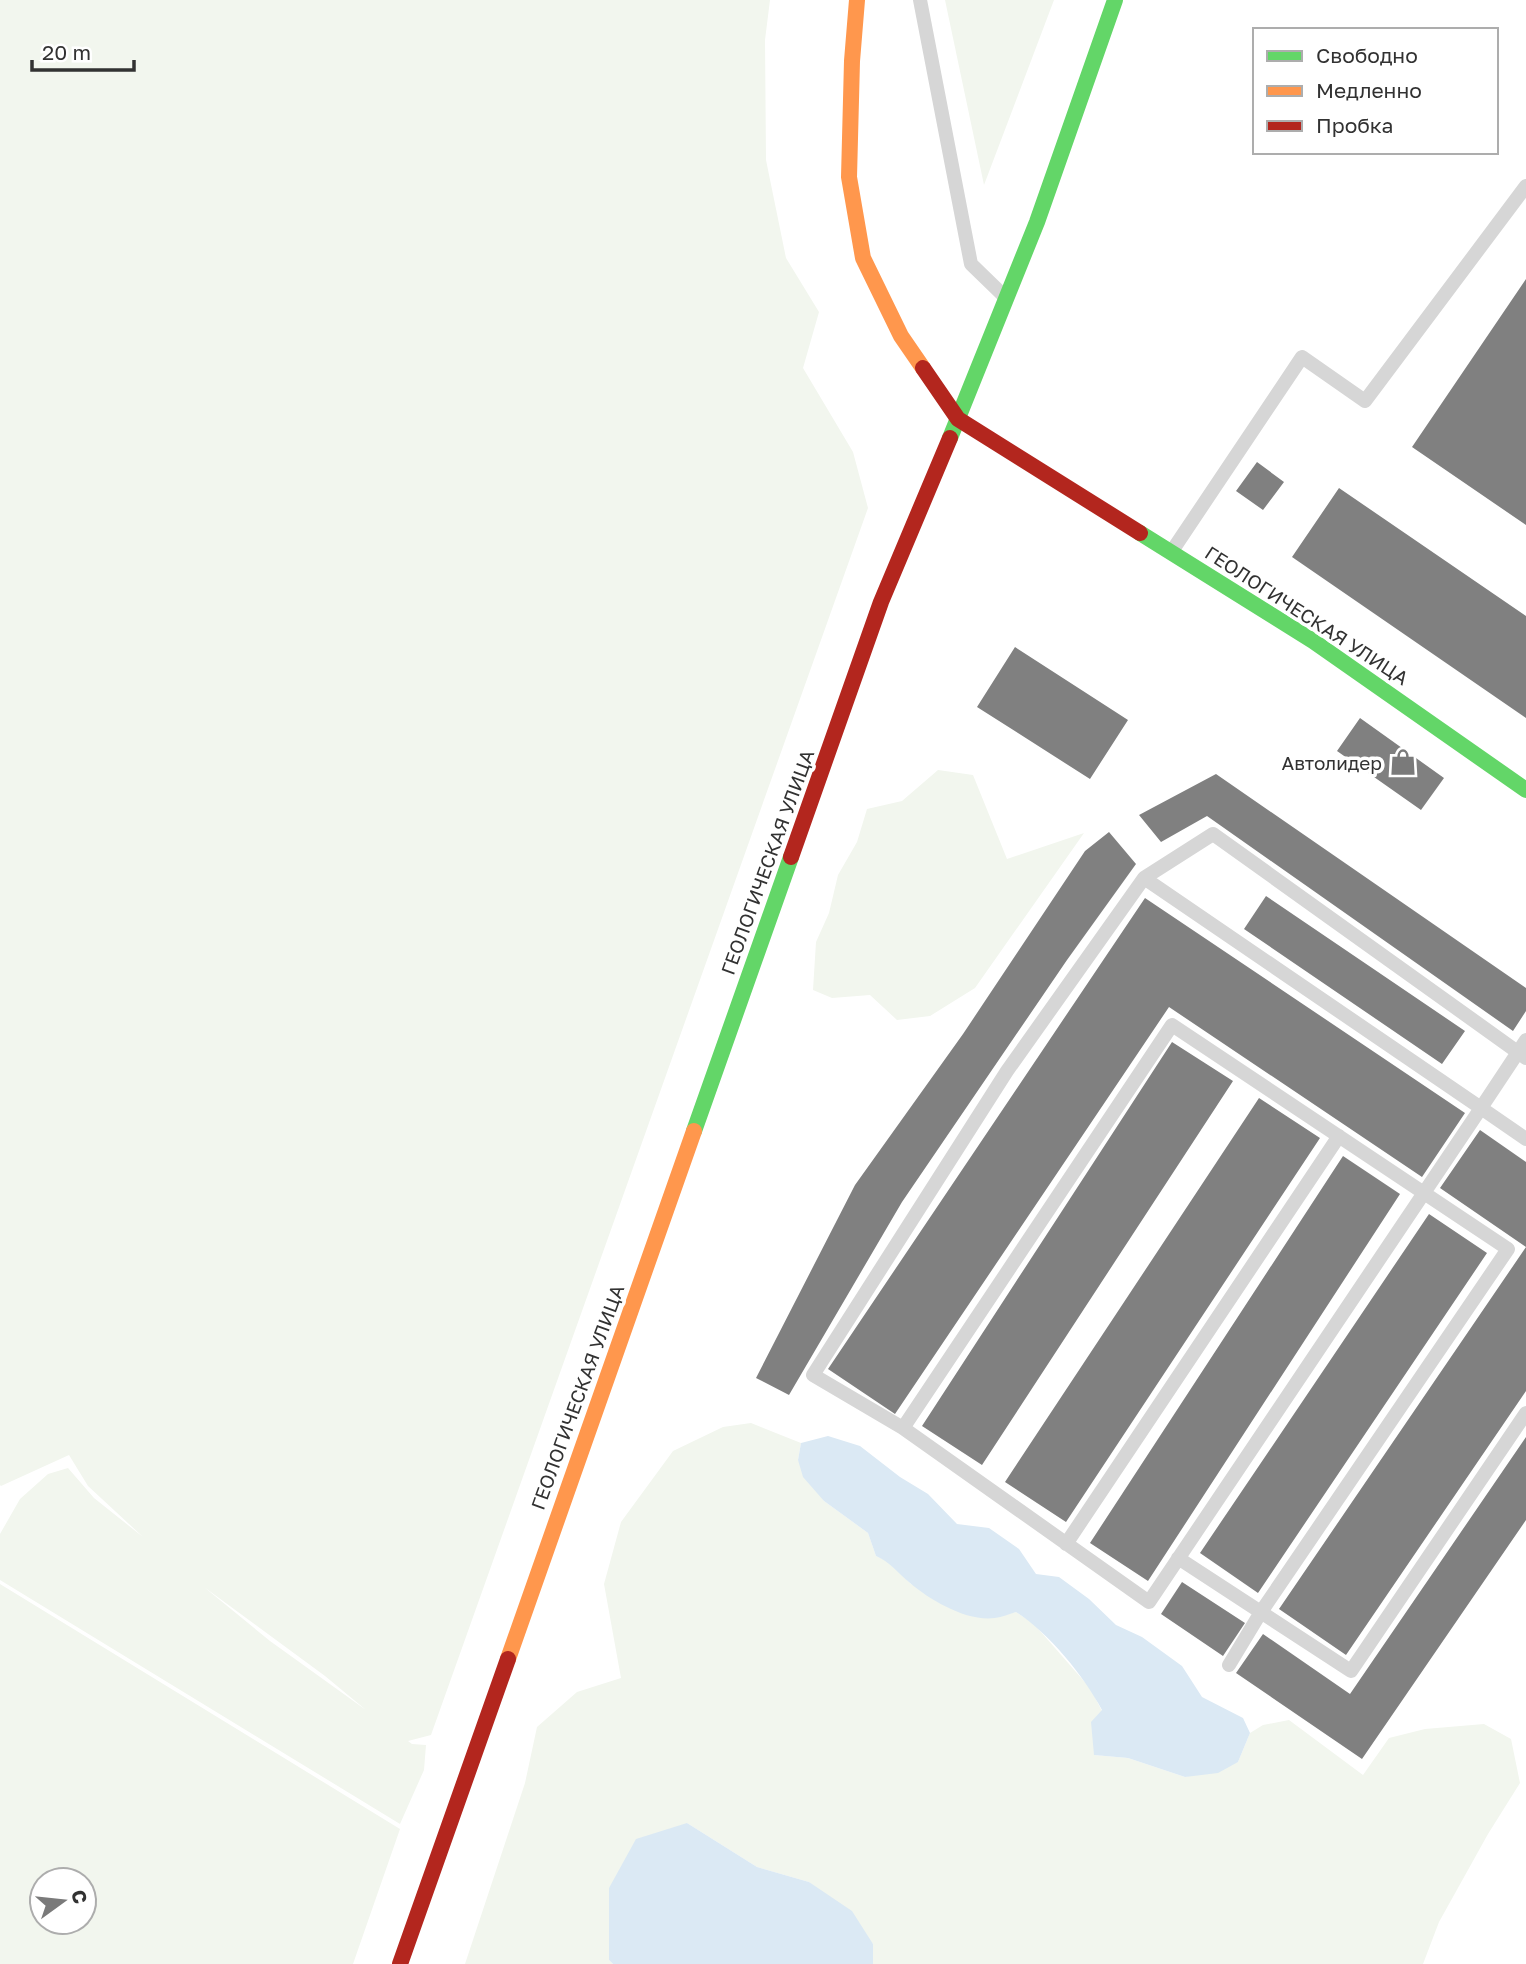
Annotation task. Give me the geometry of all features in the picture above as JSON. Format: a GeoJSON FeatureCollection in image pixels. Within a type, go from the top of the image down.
{"type":"FeatureCollection","features":[{"type":"Feature","properties":{"kind":"street"},"geometry":{"type":"LineString","coordinates":[[856,0],[849,177],[863,258],[901,336],[958,419]]}},
{"type":"Feature","properties":{"kind":"street"},"geometry":{"type":"LineString","coordinates":[[958,419],[1037,222],[1115,0]]}},
{"type":"Feature","properties":{"kind":"street","name":"ГЕОЛОГИЧЕСКАЯ УЛИЦА"},"geometry":{"type":"LineString","coordinates":[[400,1964],[881,602],[958,419],[1313,641],[1526,790]]}},
{"type":"Feature","properties":{"kind":"lane"},"geometry":{"type":"LineString","coordinates":[[920,0],[971,264],[1006,298]]}},
{"type":"Feature","properties":{"kind":"lane"},"geometry":{"type":"LineString","coordinates":[[1171,552],[1302,357],[1365,401],[1526,186]]}},
{"type":"Feature","properties":{"kind":"lane"},"geometry":{"type":"LineString","coordinates":[[1213,834],[1523,1050],[1481,1108],[1149,1602],[903,1428],[813,1375],[1007,1071],[1144,878],[1213,834]]}},
{"type":"Feature","properties":{"kind":"lane"},"geometry":{"type":"LineString","coordinates":[[1144,878],[1526,1139]]}},
{"type":"Feature","properties":{"kind":"lane"},"geometry":{"type":"LineString","coordinates":[[903,1428],[1172,1025],[1508,1249],[1261,1612],[1229,1665]]}},
{"type":"Feature","properties":{"kind":"lane"},"geometry":{"type":"LineString","coordinates":[[1066,1544],[1339,1136]]}},
{"type":"Feature","properties":{"kind":"lane"},"geometry":{"type":"LineString","coordinates":[[1178,1558],[1351,1671],[1526,1413]]}},
{"type":"Feature","properties":{"kind":"shaded area"},"geometry":{"type":"Polygon","coordinates":[[[0,0],[770,0],[765,40],[766,160],[786,258],[819,312],[803,368],[853,452],[868,508],[431,1735],[408,1741],[426,1745],[424,1770],[400,1824],[0,1580],[0,1534],[20,1499],[48,1474],[68,1468],[94,1498],[143,1537],[88,1486],[69,1455],[0,1485],[0,0]],[[204,1587],[270,1641],[366,1710],[325,1676],[204,1587]]]}},
{"type":"Feature","properties":{"kind":"shaded area"},"geometry":{"type":"Polygon","coordinates":[[[945,0],[1054,0],[984,185],[945,0]]]}},
{"type":"Feature","properties":{"kind":"shaded area"},"geometry":{"type":"Polygon","coordinates":[[[938,770],[973,775],[1007,859],[1084,833],[975,988],[930,1016],[897,1020],[870,995],[832,998],[813,990],[816,942],[829,913],[838,875],[857,842],[867,809],[902,801],[938,770]]]}},
{"type":"Feature","properties":{"kind":"shaded area"},"geometry":{"type":"Polygon","coordinates":[[[751,1423],[801,1443],[798,1460],[824,1501],[868,1533],[876,1556],[887,1561],[911,1584],[993,1618],[1016,1612],[1034,1624],[1090,1688],[1102,1711],[1094,1755],[1128,1758],[1185,1777],[1238,1762],[1250,1733],[1263,1725],[1289,1720],[1363,1775],[1389,1738],[1425,1729],[1484,1724],[1511,1739],[1520,1783],[1439,1922],[1423,1964],[873,1964],[873,1944],[809,1882],[757,1867],[687,1823],[609,1960],[613,1964],[465,1964],[525,1783],[537,1727],[577,1692],[621,1678],[604,1584],[621,1522],[673,1451],[723,1427],[751,1423]]]}},
{"type":"Feature","properties":{"kind":"shaded area"},"geometry":{"type":"Polygon","coordinates":[[[828,1436],[860,1446],[900,1477],[928,1494],[957,1524],[989,1528],[1019,1549],[1036,1574],[1059,1577],[1089,1599],[1116,1625],[1142,1637],[1182,1666],[1202,1697],[1243,1718],[1250,1733],[1238,1762],[1218,1773],[1185,1777],[1128,1758],[1094,1755],[1091,1722],[1102,1710],[1075,1669],[1053,1643],[1016,1612],[995,1618],[973,1617],[928,1596],[876,1556],[868,1533],[824,1501],[803,1477],[798,1460],[801,1443],[828,1436]]]}},
{"type":"Feature","properties":{"kind":"shaded area"},"geometry":{"type":"Polygon","coordinates":[[[0,1584],[400,1829],[353,1964],[0,1964],[0,1584]]]}},
{"type":"Feature","properties":{"kind":"shaded area"},"geometry":{"type":"Polygon","coordinates":[[[687,1823],[757,1867],[809,1882],[852,1911],[873,1944],[873,1964],[613,1964],[609,1960],[609,1888],[636,1839],[687,1823]]]}},
{"type":"Feature","properties":{"kind":"building"},"geometry":{"type":"Polygon","coordinates":[[[1526,279],[1526,525],[1412,447],[1526,279]]]}},
{"type":"Feature","properties":{"kind":"building"},"geometry":{"type":"Polygon","coordinates":[[[1257,462],[1284,482],[1263,510],[1236,491],[1257,462]]]}},
{"type":"Feature","properties":{"kind":"building"},"geometry":{"type":"Polygon","coordinates":[[[1339,488],[1526,616],[1526,718],[1292,557],[1339,488]]]}},
{"type":"Feature","properties":{"kind":"building"},"geometry":{"type":"Polygon","coordinates":[[[1015,647],[1128,720],[1090,779],[977,707],[1015,647]]]}},
{"type":"Feature","properties":{"kind":"building"},"geometry":{"type":"Polygon","coordinates":[[[1360,718],[1444,778],[1421,810],[1337,751],[1360,718]]]}},
{"type":"Feature","properties":{"kind":"building"},"geometry":{"type":"Polygon","coordinates":[[[1216,774],[1526,988],[1526,1011],[1513,1031],[1207,816],[1161,842],[1139,815],[1216,774]]]}},
{"type":"Feature","properties":{"kind":"building"},"geometry":{"type":"Polygon","coordinates":[[[1109,832],[1136,864],[902,1202],[789,1395],[756,1378],[855,1185],[963,1034],[1085,851],[1109,832]]]}},
{"type":"Feature","properties":{"kind":"building"},"geometry":{"type":"Polygon","coordinates":[[[1266,896],[1465,1031],[1442,1064],[1244,929],[1266,896]]]}},
{"type":"Feature","properties":{"kind":"building"},"geometry":{"type":"Polygon","coordinates":[[[1145,898],[1465,1113],[1422,1177],[1169,1007],[895,1414],[828,1369],[1145,898]]]}},
{"type":"Feature","properties":{"kind":"building"},"geometry":{"type":"Polygon","coordinates":[[[1172,1042],[1233,1081],[982,1465],[922,1426],[1172,1042]]]}},
{"type":"Feature","properties":{"kind":"building"},"geometry":{"type":"Polygon","coordinates":[[[1259,1098],[1320,1138],[1066,1522],[1005,1482],[1259,1098]]]}},
{"type":"Feature","properties":{"kind":"building"},"geometry":{"type":"Polygon","coordinates":[[[1480,1130],[1526,1162],[1526,1247],[1440,1188],[1480,1130]]]}},
{"type":"Feature","properties":{"kind":"building"},"geometry":{"type":"Polygon","coordinates":[[[1343,1156],[1400,1194],[1148,1581],[1090,1543],[1343,1156]]]}},
{"type":"Feature","properties":{"kind":"building"},"geometry":{"type":"Polygon","coordinates":[[[1429,1214],[1487,1253],[1258,1593],[1200,1553],[1429,1214]]]}},
{"type":"Feature","properties":{"kind":"building"},"geometry":{"type":"Polygon","coordinates":[[[1526,1247],[1526,1391],[1346,1655],[1279,1609],[1526,1247]]]}},
{"type":"Feature","properties":{"kind":"building"},"geometry":{"type":"Polygon","coordinates":[[[1526,1437],[1526,1520],[1362,1759],[1236,1673],[1263,1634],[1350,1694],[1526,1437]]]}},
{"type":"Feature","properties":{"kind":"building"},"geometry":{"type":"Polygon","coordinates":[[[1182,1582],[1245,1623],[1223,1656],[1161,1614],[1182,1582]]]}},
{"type":"Feature","properties":{"kind":"traffic: fast"},"geometry":{"type":"LineString","coordinates":[[950,438],[1037,222],[1115,0]]}},
{"type":"Feature","properties":{"kind":"traffic: fast"},"geometry":{"type":"LineString","coordinates":[[1140,533],[1313,641],[1526,790]]}},
{"type":"Feature","properties":{"kind":"traffic: fast"},"geometry":{"type":"LineString","coordinates":[[694,1131],[791,857]]}},
{"type":"Feature","properties":{"kind":"traffic: slow"},"geometry":{"type":"LineString","coordinates":[[857,0],[852,61],[849,177],[863,258],[901,336],[923,368]]}},
{"type":"Feature","properties":{"kind":"traffic: slow"},"geometry":{"type":"LineString","coordinates":[[508,1659],[694,1131]]}},
{"type":"Feature","properties":{"kind":"traffic: jam"},"geometry":{"type":"LineString","coordinates":[[923,368],[958,419],[1140,533]]}},
{"type":"Feature","properties":{"kind":"traffic: jam"},"geometry":{"type":"LineString","coordinates":[[791,857],[881,602],[950,438]]}},
{"type":"Feature","properties":{"kind":"traffic: jam"},"geometry":{"type":"LineString","coordinates":[[400,1964],[508,1659]]}},
{"type":"Feature","properties":{"kind":"place","name":"Автолидер"},"geometry":{"type":"Point","coordinates":[1403,762]}}]}
